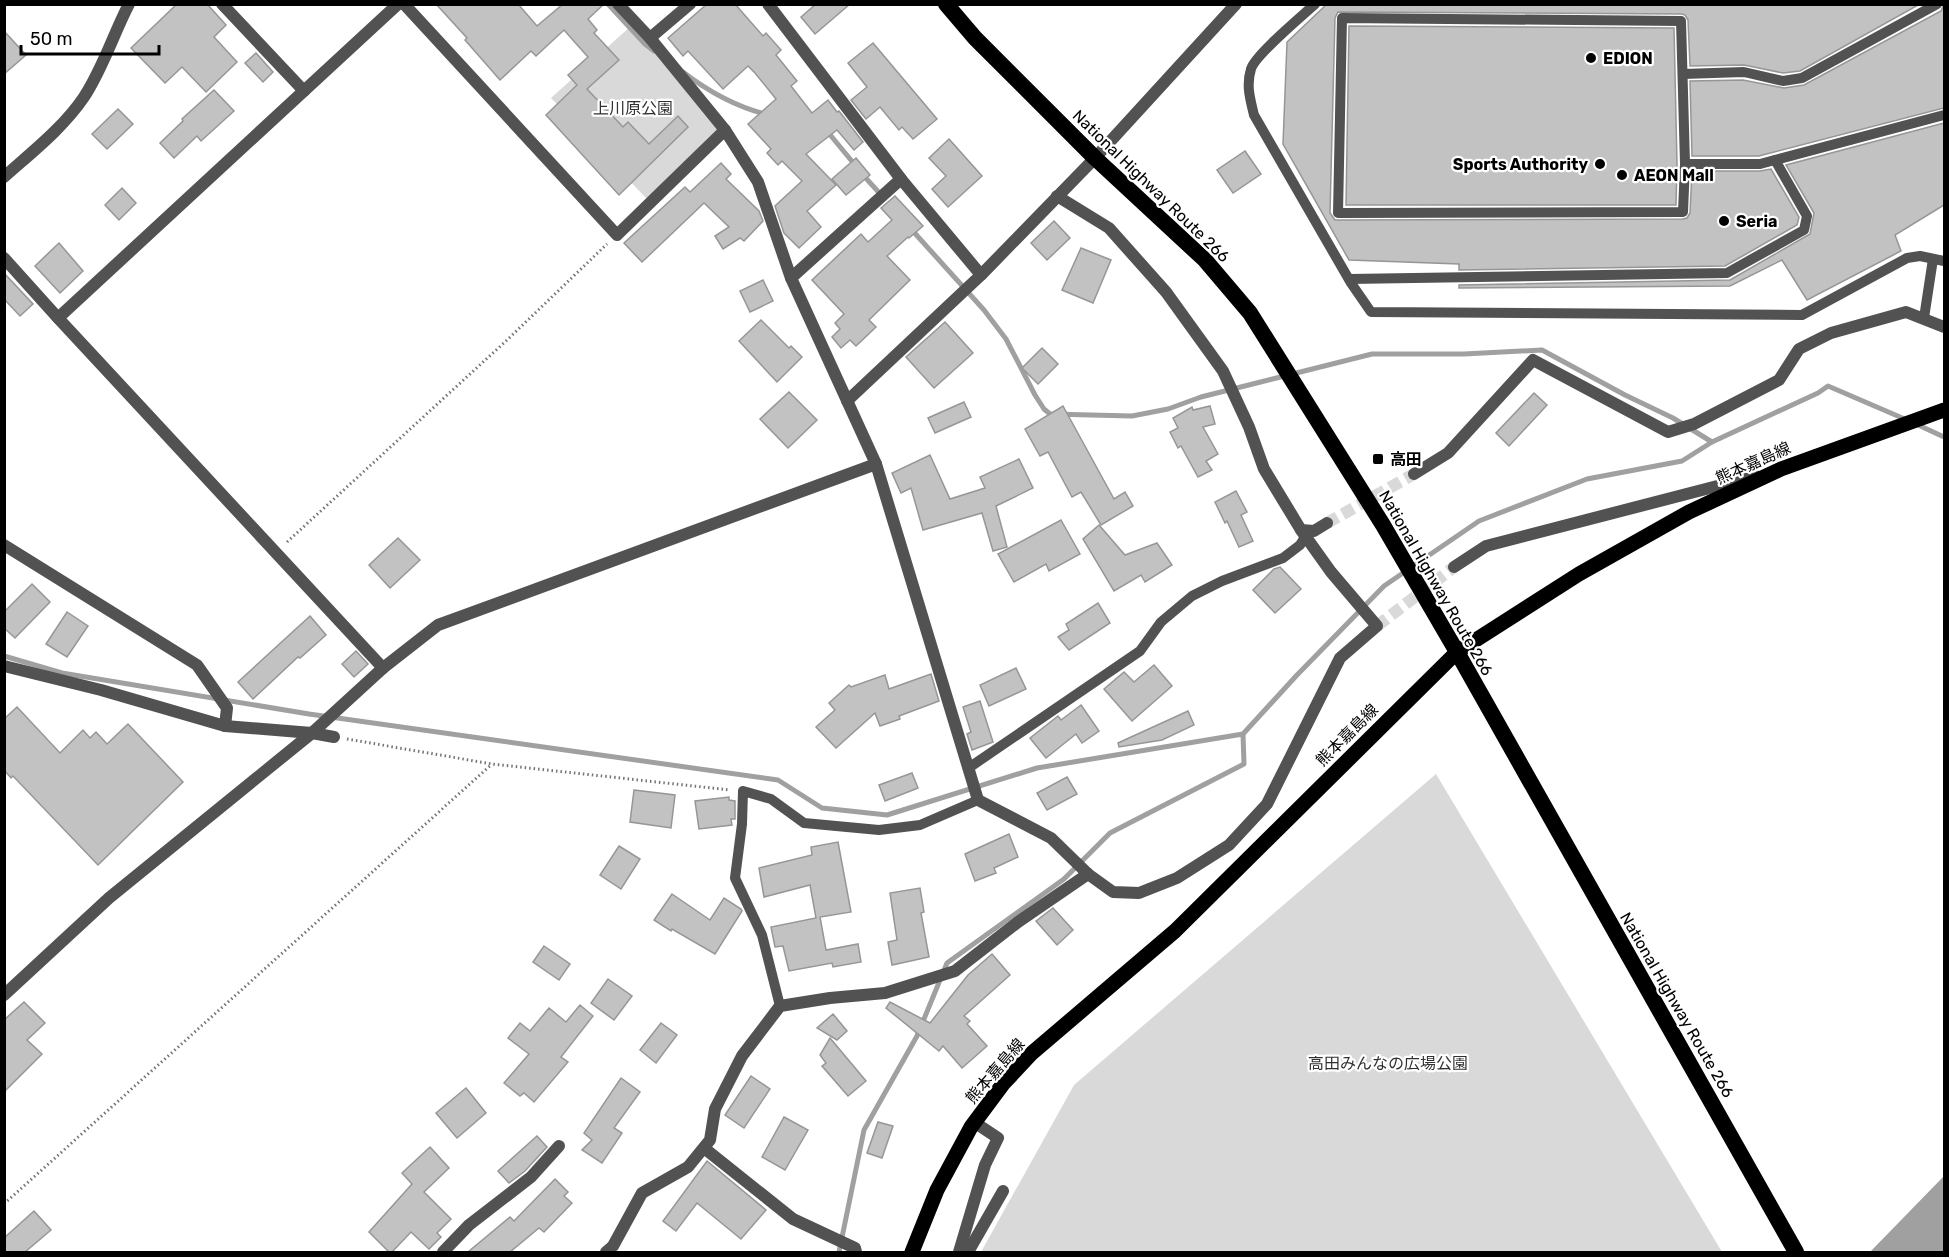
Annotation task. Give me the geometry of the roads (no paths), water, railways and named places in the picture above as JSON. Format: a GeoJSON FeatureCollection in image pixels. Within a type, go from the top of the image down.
{"type":"FeatureCollection","features":[{"type":"Feature","properties":{"kind":"highway","name":"National Highway Route 266"},"geometry":{"type":"LineString","coordinates":[[946,4],[975,38],[1095,158],[1205,260],[1250,313],[1383,525],[1796,1252]]}},
{"type":"Feature","properties":{"kind":"main road","name":"熊本嘉島線"},"geometry":{"type":"LineString","coordinates":[[912,1252],[937,1190],[974,1122],[1003,1084],[1032,1053],[1175,931],[1456,652],[1599,563],[1689,512],[1781,469],[1944,410]]}},
{"type":"Feature","properties":{"kind":"street"},"geometry":{"type":"LineString","coordinates":[[4,177],[68,118],[84,97],[98,73],[129,4]]}},
{"type":"Feature","properties":{"kind":"street"},"geometry":{"type":"LineString","coordinates":[[222,4],[304,92]]}},
{"type":"Feature","properties":{"kind":"street"},"geometry":{"type":"LineString","coordinates":[[58,318],[398,4]]}},
{"type":"Feature","properties":{"kind":"street"},"geometry":{"type":"LineString","coordinates":[[404,4],[617,234],[725,130]]}},
{"type":"Feature","properties":{"kind":"street"},"geometry":{"type":"LineString","coordinates":[[618,4],[650,38],[725,130],[758,182],[791,278],[876,464],[970,767],[978,800],[1051,838],[1088,874],[1113,892],[1139,893],[1177,878],[1229,845],[1267,804],[1340,658],[1377,626],[1331,572],[1303,534],[1264,469],[1249,427],[1223,371],[1166,292],[1109,228],[1057,196]]}},
{"type":"Feature","properties":{"kind":"street"},"geometry":{"type":"LineString","coordinates":[[650,38],[690,4]]}},
{"type":"Feature","properties":{"kind":"street"},"geometry":{"type":"LineString","coordinates":[[768,4],[901,179],[981,275]]}},
{"type":"Feature","properties":{"kind":"street"},"geometry":{"type":"LineString","coordinates":[[847,402],[981,275],[1095,158],[1236,4]]}},
{"type":"Feature","properties":{"kind":"street"},"geometry":{"type":"LineString","coordinates":[[791,278],[901,179]]}},
{"type":"Feature","properties":{"kind":"street"},"geometry":{"type":"LineString","coordinates":[[4,258],[383,668]]}},
{"type":"Feature","properties":{"kind":"street"},"geometry":{"type":"LineString","coordinates":[[1414,474],[1448,453],[1533,360],[1668,432],[1694,424],[1779,380],[1799,349],[1831,333],[1906,312],[1944,327]]}},
{"type":"Feature","properties":{"kind":"street"},"geometry":{"type":"LineString","coordinates":[[4,995],[109,898],[312,733],[383,668],[438,625],[876,464]]}},
{"type":"Feature","properties":{"kind":"street"},"geometry":{"type":"LineString","coordinates":[[1454,567],[1486,546],[1781,469]]}},
{"type":"Feature","properties":{"kind":"street"},"geometry":{"type":"LineString","coordinates":[[1303,534],[1314,531],[1327,523]]}},
{"type":"Feature","properties":{"kind":"street"},"geometry":{"type":"LineString","coordinates":[[4,545],[197,665],[226,708],[225,726]]}},
{"type":"Feature","properties":{"kind":"street"},"geometry":{"type":"LineString","coordinates":[[4,666],[101,690],[225,726],[334,737]]}},
{"type":"Feature","properties":{"kind":"street"},"geometry":{"type":"LineString","coordinates":[[606,1252],[613,1246],[642,1193],[688,1167],[710,1140],[715,1109],[742,1056],[780,1006],[885,993],[955,971],[1018,922],[1088,874]]}},
{"type":"Feature","properties":{"kind":"street"},"geometry":{"type":"LineString","coordinates":[[959,1252],[985,1165],[998,1138],[974,1122]]}},
{"type":"Feature","properties":{"kind":"street"},"geometry":{"type":"LineString","coordinates":[[443,1252],[469,1225],[531,1177],[559,1146]]}},
{"type":"Feature","properties":{"kind":"street"},"geometry":{"type":"LineString","coordinates":[[704,1148],[793,1220],[855,1248],[856,1252]]}},
{"type":"Feature","properties":{"kind":"street"},"geometry":{"type":"LineString","coordinates":[[968,1252],[1003,1191]]}},
{"type":"Feature","properties":{"kind":"lane"},"geometry":{"type":"LineString","coordinates":[[1315,4],[1251,66],[1248,91],[1254,115],[1349,279],[1371,312],[1802,315],[1907,258],[1920,256],[1939,260],[1924,318]]}},
{"type":"Feature","properties":{"kind":"lane"},"geometry":{"type":"LineString","coordinates":[[1683,74],[1744,72],[1783,81],[1802,78],[1936,4]]}},
{"type":"Feature","properties":{"kind":"lane"},"geometry":{"type":"LineString","coordinates":[[1342,18],[1681,21],[1685,164],[1683,212],[1338,213],[1342,18]]}},
{"type":"Feature","properties":{"kind":"lane"},"geometry":{"type":"LineString","coordinates":[[1685,164],[1761,164],[1944,115]]}},
{"type":"Feature","properties":{"kind":"lane"},"geometry":{"type":"LineString","coordinates":[[1349,279],[1727,273],[1804,230],[1807,216],[1775,160]]}},
{"type":"Feature","properties":{"kind":"lane"},"geometry":{"type":"LineString","coordinates":[[970,767],[1140,651],[1161,622],[1192,596],[1221,581],[1283,558],[1300,545],[1303,534]]}},
{"type":"Feature","properties":{"kind":"lane"},"geometry":{"type":"LineString","coordinates":[[780,1006],[762,935],[735,878],[742,824],[743,791],[771,798],[804,823],[879,830],[920,825],[978,800]]}},
{"type":"Feature","properties":{"kind":"waterway"},"geometry":{"type":"LineString","coordinates":[[608,4],[654,51]]}},
{"type":"Feature","properties":{"kind":"waterway"},"geometry":{"type":"LineString","coordinates":[[683,72],[722,98],[765,114]]}},
{"type":"Feature","properties":{"kind":"waterway"},"geometry":{"type":"LineString","coordinates":[[827,131],[855,165]]}},
{"type":"Feature","properties":{"kind":"waterway"},"geometry":{"type":"LineString","coordinates":[[863,175],[883,197]]}},
{"type":"Feature","properties":{"kind":"waterway"},"geometry":{"type":"LineString","coordinates":[[911,229],[984,310],[1006,339],[1035,395],[1050,414],[1132,416],[1168,409],[1201,397],[1372,354],[1464,354],[1542,350],[1673,418],[1712,442],[1818,393],[1828,386],[1907,420]]}},
{"type":"Feature","properties":{"kind":"waterway"},"geometry":{"type":"LineString","coordinates":[[1916,424],[1944,437]]}},
{"type":"Feature","properties":{"kind":"waterway"},"geometry":{"type":"LineString","coordinates":[[4,656],[62,673],[309,714],[778,780],[822,808],[887,815],[1037,768],[1243,734],[1384,586],[1479,521],[1587,479],[1682,461],[1712,442]]}},
{"type":"Feature","properties":{"kind":"waterway"},"geometry":{"type":"LineString","coordinates":[[839,1252],[864,1130],[917,1036],[947,963],[1064,879],[1110,833],[1244,764],[1243,734]]}},
{"type":"Feature","properties":{"kind":"tunnel"},"geometry":{"type":"LineString","coordinates":[[1327,523],[1414,474]]}},
{"type":"Feature","properties":{"kind":"tunnel"},"geometry":{"type":"LineString","coordinates":[[1377,626],[1454,567]]}},
{"type":"Feature","properties":{"kind":"place","name":"EDION"},"geometry":{"type":"Point","coordinates":[1591,58]}},
{"type":"Feature","properties":{"kind":"place","name":"Sports Authority"},"geometry":{"type":"Point","coordinates":[1600,164]}},
{"type":"Feature","properties":{"kind":"place","name":"AEON Mall"},"geometry":{"type":"Point","coordinates":[1622,175]}},
{"type":"Feature","properties":{"kind":"place","name":"Seria"},"geometry":{"type":"Point","coordinates":[1724,221]}},
{"type":"Feature","properties":{"kind":"place","name":"高田"},"geometry":{"type":"Point","coordinates":[1378,459]}},
{"type":"Feature","properties":{"kind":"park label","name":"上川原公園"},"geometry":{"type":"Point","coordinates":[633,108]}},
{"type":"Feature","properties":{"kind":"park label","name":"高田みんなの広場公園"},"geometry":{"type":"Point","coordinates":[1388,1063]}}]}
